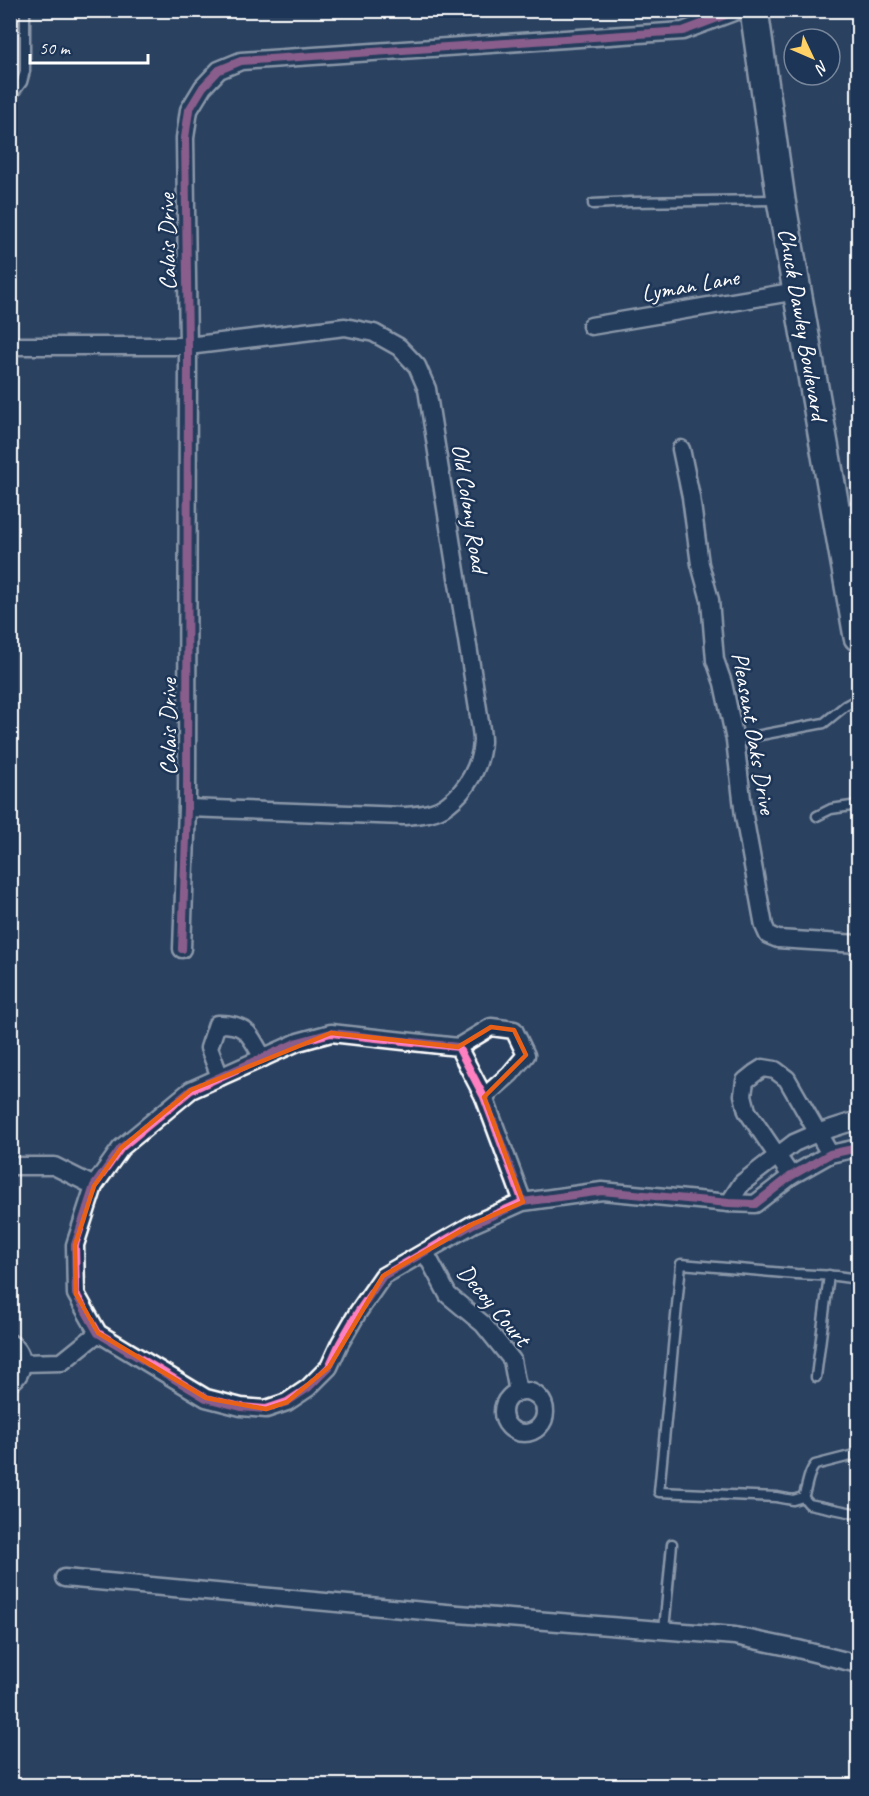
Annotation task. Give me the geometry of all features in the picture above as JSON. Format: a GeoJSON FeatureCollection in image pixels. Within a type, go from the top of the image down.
{"type":"FeatureCollection","features":[{"type":"Feature","properties":{"kind":"main road","name":"Chuck Dawley Boulevard"},"geometry":{"type":"LineString","coordinates":[[754,10],[781,200],[797,291],[847,509],[858,627]]}},
{"type":"Feature","properties":{"kind":"street","name":"Calais Drive"},"geometry":{"type":"LineString","coordinates":[[182,949],[187,808],[188,346],[184,138],[189,110],[203,87],[219,70],[241,61],[683,31],[739,10]]}},
{"type":"Feature","properties":{"kind":"street","name":"Lyman Lane"},"geometry":{"type":"LineString","coordinates":[[591,326],[797,291]]}},
{"type":"Feature","properties":{"kind":"street","name":"Old Colony Road"},"geometry":{"type":"LineString","coordinates":[[10,346],[188,346],[345,327],[374,333],[399,347],[417,366],[426,389],[482,740],[478,765],[464,788],[447,806],[425,814],[404,816],[187,808]]}},
{"type":"Feature","properties":{"kind":"street","name":"Pleasant Oaks Drive"},"geometry":{"type":"LineString","coordinates":[[681,449],[691,497],[700,564],[710,600],[716,660],[735,740],[744,816],[764,926],[768,935],[778,939],[858,944]]}},
{"type":"Feature","properties":{"kind":"street"},"geometry":{"type":"LineString","coordinates":[[220,1077],[209,1048],[217,1024],[234,1023],[249,1034],[263,1058]]}},
{"type":"Feature","properties":{"kind":"street"},"geometry":{"type":"LineString","coordinates":[[484,1097],[510,1074],[526,1055],[514,1030],[491,1027],[458,1047],[331,1033],[298,1042],[190,1090],[121,1148],[94,1186],[75,1245],[76,1293],[98,1333],[206,1398],[241,1407],[266,1409],[287,1402],[308,1388],[329,1367],[352,1322],[383,1276],[473,1224],[523,1202],[602,1191],[755,1204],[791,1176],[830,1154],[858,1148]]}},
{"type":"Feature","properties":{"kind":"street"},"geometry":{"type":"LineString","coordinates":[[458,1047],[484,1097],[523,1202]]}},
{"type":"Feature","properties":{"kind":"street"},"geometry":{"type":"LineString","coordinates":[[791,1176],[747,1111],[743,1095],[746,1081],[755,1073],[764,1068],[775,1070],[787,1079],[830,1154]]}},
{"type":"Feature","properties":{"kind":"street"},"geometry":{"type":"LineString","coordinates":[[729,1203],[741,1183],[794,1143],[816,1133],[858,1120]]}},
{"type":"Feature","properties":{"kind":"street"},"geometry":{"type":"LineString","coordinates":[[10,1166],[54,1166],[94,1186]]}},
{"type":"Feature","properties":{"kind":"street","name":"Decoy Court"},"geometry":{"type":"LineString","coordinates":[[424,1251],[448,1294],[483,1324],[512,1360],[518,1392]]}},
{"type":"Feature","properties":{"kind":"street"},"geometry":{"type":"LineString","coordinates":[[22,1363],[62,1362],[98,1333]]}},
{"type":"Feature","properties":{"kind":"street"},"geometry":{"type":"LineString","coordinates":[[10,1343],[21,1354],[22,1363],[21,1372],[10,1383]]}},
{"type":"Feature","properties":{"kind":"street"},"geometry":{"type":"LineString","coordinates":[[64,1578],[446,1613],[735,1636],[858,1664]]}},
{"type":"Feature","properties":{"kind":"lane"},"geometry":{"type":"LineString","coordinates":[[10,98],[22,82],[25,71],[25,10]]}},
{"type":"Feature","properties":{"kind":"lane"},"geometry":{"type":"LineString","coordinates":[[593,204],[781,200]]}},
{"type":"Feature","properties":{"kind":"lane"},"geometry":{"type":"LineString","coordinates":[[735,740],[824,723],[858,699]]}},
{"type":"Feature","properties":{"kind":"lane"},"geometry":{"type":"LineString","coordinates":[[817,816],[831,809],[858,805]]}},
{"type":"Feature","properties":{"kind":"lane"},"geometry":{"type":"LineString","coordinates":[[803,1497],[792,1500],[776,1497],[659,1492],[681,1264],[858,1279]]}},
{"type":"Feature","properties":{"kind":"lane"},"geometry":{"type":"LineString","coordinates":[[816,1377],[829,1275]]}},
{"type":"Feature","properties":{"kind":"lane"},"geometry":{"type":"LineString","coordinates":[[803,1497],[811,1470],[815,1465],[858,1454]]}},
{"type":"Feature","properties":{"kind":"lane"},"geometry":{"type":"LineString","coordinates":[[803,1497],[809,1504],[858,1514]]}},
{"type":"Feature","properties":{"kind":"lane"},"geometry":{"type":"LineString","coordinates":[[664,1630],[672,1544]]}},
{"type":"Feature","properties":{"kind":"highlighted area"},"geometry":{"type":"Polygon","coordinates":[[[491,1027],[514,1030],[526,1055],[484,1097],[523,1202],[473,1224],[383,1276],[329,1367],[287,1402],[266,1409],[206,1398],[98,1333],[76,1294],[75,1245],[94,1186],[121,1148],[191,1090],[331,1033],[458,1047],[491,1027]]]}},
{"type":"Feature","properties":{"kind":"cycle path"},"geometry":{"type":"LineString","coordinates":[[182,949],[187,808],[188,346],[185,138],[189,110],[203,87],[219,70],[241,61],[683,31],[739,10]]}},
{"type":"Feature","properties":{"kind":"cycle path"},"geometry":{"type":"LineString","coordinates":[[523,1202],[484,1097],[458,1047],[331,1033],[298,1042],[191,1090],[121,1148],[94,1186],[75,1245],[76,1294],[98,1333],[206,1398],[241,1407],[266,1409],[287,1402],[308,1388],[329,1367],[358,1312],[383,1276],[473,1224],[523,1202],[602,1191],[755,1204],[791,1176],[830,1154],[858,1148]]}}]}
